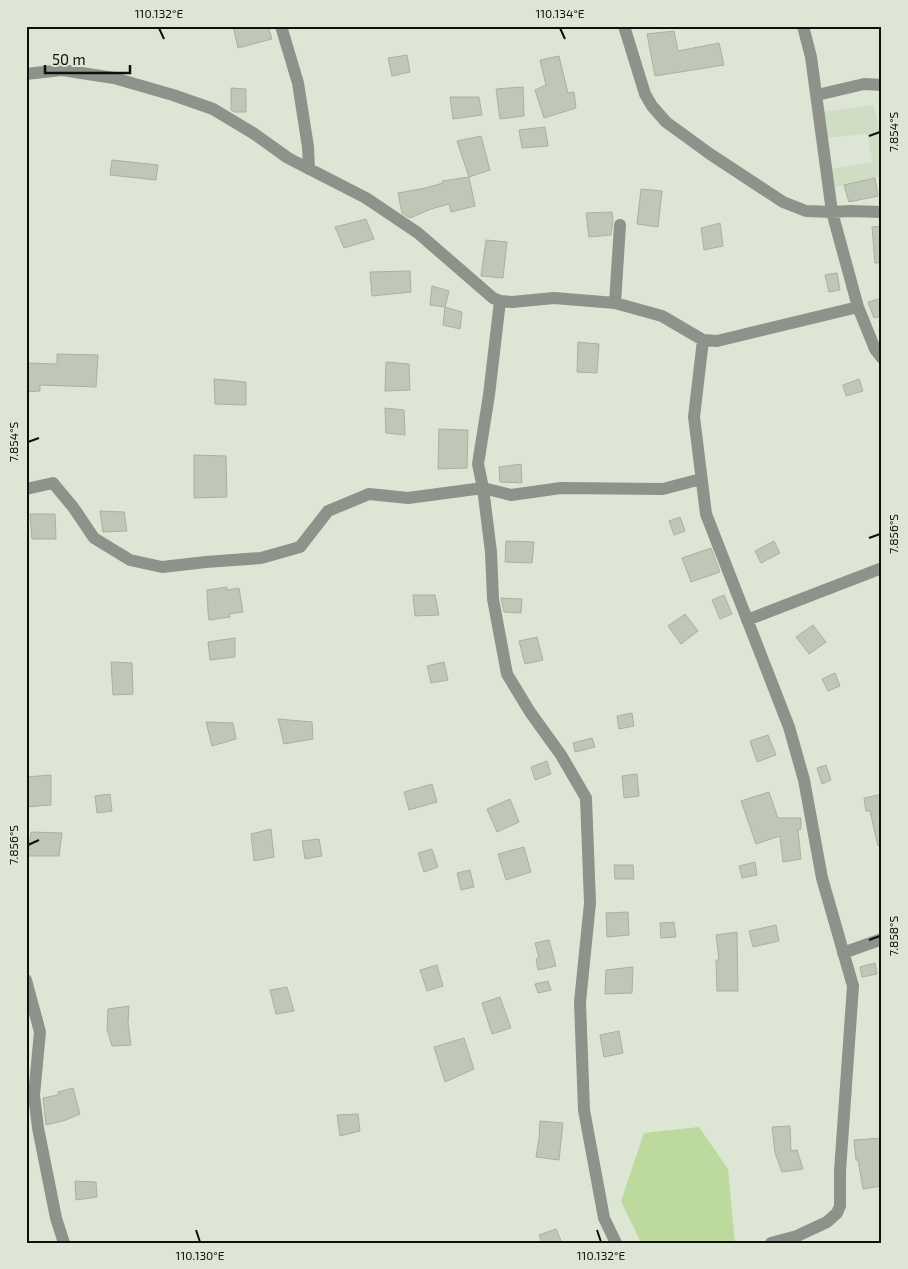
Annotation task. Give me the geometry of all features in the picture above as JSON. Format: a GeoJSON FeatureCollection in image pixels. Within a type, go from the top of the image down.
{"type":"FeatureCollection","features":[{"type":"Feature","properties":{"kind":"street"},"geometry":{"type":"LineString","coordinates":[[281,26],[298,83],[308,147],[309,170]]}},
{"type":"Feature","properties":{"kind":"street"},"geometry":{"type":"LineString","coordinates":[[624,26],[646,94],[652,106],[666,122],[710,154],[783,202],[806,211],[882,212]]}},
{"type":"Feature","properties":{"kind":"street"},"geometry":{"type":"LineString","coordinates":[[803,26],[811,57],[832,212],[858,307],[875,349],[882,358]]}},
{"type":"Feature","properties":{"kind":"street"},"geometry":{"type":"LineString","coordinates":[[26,74],[62,70],[114,78],[213,109],[253,133],[288,158],[366,198],[418,233],[493,298],[500,301],[512,302],[554,298],[615,303],[662,316],[703,340],[717,341],[858,307]]}},
{"type":"Feature","properties":{"kind":"street"},"geometry":{"type":"LineString","coordinates":[[816,95],[864,84],[882,84]]}},
{"type":"Feature","properties":{"kind":"street"},"geometry":{"type":"LineString","coordinates":[[615,303],[620,224]]}},
{"type":"Feature","properties":{"kind":"street"},"geometry":{"type":"LineString","coordinates":[[500,301],[489,395],[478,464],[491,552],[493,599],[507,674],[530,712],[561,755],[586,798],[590,903],[580,1002],[584,1110],[604,1218],[616,1243]]}},
{"type":"Feature","properties":{"kind":"street"},"geometry":{"type":"LineString","coordinates":[[703,340],[694,417],[706,514],[789,726],[804,780],[822,878],[853,986],[841,1161],[840,1206],[837,1213],[826,1222],[797,1236],[771,1243]]}},
{"type":"Feature","properties":{"kind":"street"},"geometry":{"type":"LineString","coordinates":[[26,489],[54,483],[94,538],[130,560],[162,567],[261,558],[300,547],[328,511],[369,494],[408,498],[483,488],[511,495],[562,488],[662,489],[701,479]]}},
{"type":"Feature","properties":{"kind":"street"},"geometry":{"type":"LineString","coordinates":[[747,620],[882,568]]}},
{"type":"Feature","properties":{"kind":"street"},"geometry":{"type":"LineString","coordinates":[[843,953],[882,939]]}},
{"type":"Feature","properties":{"kind":"street"},"geometry":{"type":"LineString","coordinates":[[27,986],[40,1032],[34,1095],[38,1128],[56,1218],[64,1243]]}},
{"type":"Feature","properties":{"kind":"shaded area"},"geometry":{"type":"Polygon","coordinates":[[[874,105],[882,143],[882,176],[834,188],[830,169],[873,162],[867,134],[826,138],[821,112],[874,105]]]}},
{"type":"Feature","properties":{"kind":"green space"},"geometry":{"type":"Polygon","coordinates":[[[699,1127],[728,1169],[735,1243],[641,1243],[621,1201],[644,1133],[699,1127]]]}},
{"type":"Feature","properties":{"kind":"building"},"geometry":{"type":"Polygon","coordinates":[[[233,26],[268,26],[272,39],[238,48],[233,26]]]}},
{"type":"Feature","properties":{"kind":"building"},"geometry":{"type":"Polygon","coordinates":[[[674,31],[678,51],[719,43],[724,65],[655,76],[647,34],[674,31]]]}},
{"type":"Feature","properties":{"kind":"building"},"geometry":{"type":"Polygon","coordinates":[[[407,55],[410,72],[392,76],[388,58],[407,55]]]}},
{"type":"Feature","properties":{"kind":"building"},"geometry":{"type":"Polygon","coordinates":[[[559,56],[568,93],[574,92],[576,108],[544,118],[535,90],[546,85],[540,60],[559,56]]]}},
{"type":"Feature","properties":{"kind":"building"},"geometry":{"type":"Polygon","coordinates":[[[523,87],[524,116],[500,119],[496,89],[523,87]]]}},
{"type":"Feature","properties":{"kind":"building"},"geometry":{"type":"Polygon","coordinates":[[[231,88],[246,89],[246,112],[234,112],[231,110],[231,88]]]}},
{"type":"Feature","properties":{"kind":"building"},"geometry":{"type":"Polygon","coordinates":[[[450,97],[479,97],[482,115],[453,119],[450,97]]]}},
{"type":"Feature","properties":{"kind":"building"},"geometry":{"type":"Polygon","coordinates":[[[545,127],[548,146],[522,148],[519,130],[545,127]]]}},
{"type":"Feature","properties":{"kind":"building"},"geometry":{"type":"Polygon","coordinates":[[[481,136],[490,170],[469,177],[457,141],[481,136]]]}},
{"type":"Feature","properties":{"kind":"building"},"geometry":{"type":"Polygon","coordinates":[[[112,160],[158,165],[156,180],[110,175],[112,160]]]}},
{"type":"Feature","properties":{"kind":"building"},"geometry":{"type":"Polygon","coordinates":[[[469,177],[475,206],[451,212],[449,204],[410,218],[402,213],[398,193],[425,188],[443,183],[442,181],[469,177]]]}},
{"type":"Feature","properties":{"kind":"building"},"geometry":{"type":"Polygon","coordinates":[[[875,178],[878,196],[849,202],[844,185],[875,178]]]}},
{"type":"Feature","properties":{"kind":"building"},"geometry":{"type":"Polygon","coordinates":[[[641,189],[662,191],[658,227],[637,224],[641,189]]]}},
{"type":"Feature","properties":{"kind":"building"},"geometry":{"type":"Polygon","coordinates":[[[612,212],[611,235],[589,237],[586,213],[612,212]]]}},
{"type":"Feature","properties":{"kind":"building"},"geometry":{"type":"Polygon","coordinates":[[[366,219],[374,239],[344,248],[335,227],[366,219]]]}},
{"type":"Feature","properties":{"kind":"building"},"geometry":{"type":"Polygon","coordinates":[[[720,223],[723,246],[704,250],[701,228],[720,223]]]}},
{"type":"Feature","properties":{"kind":"building"},"geometry":{"type":"Polygon","coordinates":[[[882,226],[882,263],[875,263],[872,227],[882,226]]]}},
{"type":"Feature","properties":{"kind":"building"},"geometry":{"type":"Polygon","coordinates":[[[486,240],[507,242],[503,278],[481,276],[486,240]]]}},
{"type":"Feature","properties":{"kind":"building"},"geometry":{"type":"Polygon","coordinates":[[[410,271],[411,292],[372,296],[370,272],[410,271]]]}},
{"type":"Feature","properties":{"kind":"building"},"geometry":{"type":"Polygon","coordinates":[[[837,273],[840,290],[829,292],[825,275],[837,273]]]}},
{"type":"Feature","properties":{"kind":"building"},"geometry":{"type":"Polygon","coordinates":[[[432,286],[449,291],[445,307],[430,305],[432,286]]]}},
{"type":"Feature","properties":{"kind":"building"},"geometry":{"type":"Polygon","coordinates":[[[882,298],[882,316],[874,318],[868,302],[882,298]]]}},
{"type":"Feature","properties":{"kind":"building"},"geometry":{"type":"Polygon","coordinates":[[[445,307],[462,312],[460,329],[443,325],[445,307]]]}},
{"type":"Feature","properties":{"kind":"building"},"geometry":{"type":"Polygon","coordinates":[[[578,342],[599,344],[597,373],[577,372],[578,342]]]}},
{"type":"Feature","properties":{"kind":"building"},"geometry":{"type":"Polygon","coordinates":[[[57,354],[98,355],[96,387],[40,385],[40,391],[26,392],[26,363],[57,364],[57,354]]]}},
{"type":"Feature","properties":{"kind":"building"},"geometry":{"type":"Polygon","coordinates":[[[386,362],[409,364],[410,390],[385,391],[386,362]]]}},
{"type":"Feature","properties":{"kind":"building"},"geometry":{"type":"Polygon","coordinates":[[[214,379],[246,382],[246,405],[215,404],[214,379]]]}},
{"type":"Feature","properties":{"kind":"building"},"geometry":{"type":"Polygon","coordinates":[[[859,379],[863,391],[846,396],[843,385],[859,379]]]}},
{"type":"Feature","properties":{"kind":"building"},"geometry":{"type":"Polygon","coordinates":[[[385,408],[404,410],[405,435],[386,433],[385,408]]]}},
{"type":"Feature","properties":{"kind":"building"},"geometry":{"type":"Polygon","coordinates":[[[439,429],[468,430],[467,468],[438,469],[439,429]]]}},
{"type":"Feature","properties":{"kind":"building"},"geometry":{"type":"Polygon","coordinates":[[[194,455],[226,456],[227,497],[194,498],[194,455]]]}},
{"type":"Feature","properties":{"kind":"building"},"geometry":{"type":"Polygon","coordinates":[[[521,464],[522,483],[500,482],[499,467],[521,464]]]}},
{"type":"Feature","properties":{"kind":"building"},"geometry":{"type":"Polygon","coordinates":[[[100,511],[124,512],[127,531],[103,532],[100,511]]]}},
{"type":"Feature","properties":{"kind":"building"},"geometry":{"type":"Polygon","coordinates":[[[30,514],[55,514],[56,539],[32,539],[30,514]]]}},
{"type":"Feature","properties":{"kind":"building"},"geometry":{"type":"Polygon","coordinates":[[[680,517],[685,531],[674,535],[669,521],[680,517]]]}},
{"type":"Feature","properties":{"kind":"building"},"geometry":{"type":"Polygon","coordinates":[[[506,541],[534,542],[532,563],[505,562],[506,541]]]}},
{"type":"Feature","properties":{"kind":"building"},"geometry":{"type":"Polygon","coordinates":[[[774,541],[780,553],[761,563],[755,551],[774,541]]]}},
{"type":"Feature","properties":{"kind":"building"},"geometry":{"type":"Polygon","coordinates":[[[711,548],[720,572],[691,582],[682,558],[711,548]]]}},
{"type":"Feature","properties":{"kind":"building"},"geometry":{"type":"Polygon","coordinates":[[[227,587],[227,590],[239,588],[243,612],[229,614],[230,617],[209,620],[207,590],[227,587]]]}},
{"type":"Feature","properties":{"kind":"building"},"geometry":{"type":"Polygon","coordinates":[[[413,595],[435,595],[439,615],[415,616],[413,595]]]}},
{"type":"Feature","properties":{"kind":"building"},"geometry":{"type":"Polygon","coordinates":[[[724,595],[732,614],[720,619],[712,600],[724,595]]]}},
{"type":"Feature","properties":{"kind":"building"},"geometry":{"type":"Polygon","coordinates":[[[501,598],[522,599],[521,613],[504,612],[501,598]]]}},
{"type":"Feature","properties":{"kind":"building"},"geometry":{"type":"Polygon","coordinates":[[[685,614],[698,631],[681,644],[668,626],[685,614]]]}},
{"type":"Feature","properties":{"kind":"building"},"geometry":{"type":"Polygon","coordinates":[[[813,625],[826,642],[809,654],[796,637],[813,625]]]}},
{"type":"Feature","properties":{"kind":"building"},"geometry":{"type":"Polygon","coordinates":[[[537,637],[543,660],[525,664],[519,641],[537,637]]]}},
{"type":"Feature","properties":{"kind":"building"},"geometry":{"type":"Polygon","coordinates":[[[235,638],[235,657],[210,660],[208,642],[235,638]]]}},
{"type":"Feature","properties":{"kind":"building"},"geometry":{"type":"Polygon","coordinates":[[[111,662],[132,663],[133,694],[113,695],[111,662]]]}},
{"type":"Feature","properties":{"kind":"building"},"geometry":{"type":"Polygon","coordinates":[[[444,662],[448,680],[431,683],[427,666],[444,662]]]}},
{"type":"Feature","properties":{"kind":"building"},"geometry":{"type":"Polygon","coordinates":[[[835,673],[840,686],[828,691],[822,679],[835,673]]]}},
{"type":"Feature","properties":{"kind":"building"},"geometry":{"type":"Polygon","coordinates":[[[632,713],[634,726],[619,729],[617,716],[632,713]]]}},
{"type":"Feature","properties":{"kind":"building"},"geometry":{"type":"Polygon","coordinates":[[[278,719],[312,722],[313,739],[284,744],[278,719]]]}},
{"type":"Feature","properties":{"kind":"building"},"geometry":{"type":"Polygon","coordinates":[[[206,722],[233,723],[236,739],[212,746],[206,722]]]}},
{"type":"Feature","properties":{"kind":"building"},"geometry":{"type":"Polygon","coordinates":[[[768,735],[776,755],[757,762],[750,741],[768,735]]]}},
{"type":"Feature","properties":{"kind":"building"},"geometry":{"type":"Polygon","coordinates":[[[592,738],[595,747],[575,752],[573,743],[592,738]]]}},
{"type":"Feature","properties":{"kind":"building"},"geometry":{"type":"Polygon","coordinates":[[[547,761],[551,774],[535,780],[531,767],[547,761]]]}},
{"type":"Feature","properties":{"kind":"building"},"geometry":{"type":"Polygon","coordinates":[[[826,765],[831,780],[822,784],[817,768],[826,765]]]}},
{"type":"Feature","properties":{"kind":"building"},"geometry":{"type":"Polygon","coordinates":[[[637,774],[639,796],[624,798],[622,776],[637,774]]]}},
{"type":"Feature","properties":{"kind":"building"},"geometry":{"type":"Polygon","coordinates":[[[51,775],[51,805],[26,807],[26,777],[51,775]]]}},
{"type":"Feature","properties":{"kind":"building"},"geometry":{"type":"Polygon","coordinates":[[[432,784],[437,802],[409,810],[404,792],[432,784]]]}},
{"type":"Feature","properties":{"kind":"building"},"geometry":{"type":"Polygon","coordinates":[[[769,792],[778,818],[801,818],[801,829],[798,830],[801,859],[783,862],[780,836],[756,844],[741,801],[769,792]]]}},
{"type":"Feature","properties":{"kind":"building"},"geometry":{"type":"Polygon","coordinates":[[[110,794],[112,811],[97,813],[95,796],[110,794]]]}},
{"type":"Feature","properties":{"kind":"building"},"geometry":{"type":"Polygon","coordinates":[[[882,794],[882,845],[878,846],[870,811],[866,811],[864,798],[882,794]]]}},
{"type":"Feature","properties":{"kind":"building"},"geometry":{"type":"Polygon","coordinates":[[[510,799],[519,822],[497,832],[487,809],[510,799]]]}},
{"type":"Feature","properties":{"kind":"building"},"geometry":{"type":"Polygon","coordinates":[[[271,829],[274,857],[254,861],[251,834],[271,829]]]}},
{"type":"Feature","properties":{"kind":"building"},"geometry":{"type":"Polygon","coordinates":[[[31,832],[62,833],[59,856],[28,856],[31,832]]]}},
{"type":"Feature","properties":{"kind":"building"},"geometry":{"type":"Polygon","coordinates":[[[319,839],[322,856],[305,859],[302,841],[319,839]]]}},
{"type":"Feature","properties":{"kind":"building"},"geometry":{"type":"Polygon","coordinates":[[[524,847],[531,872],[506,880],[498,854],[524,847]]]}},
{"type":"Feature","properties":{"kind":"building"},"geometry":{"type":"Polygon","coordinates":[[[432,849],[438,867],[424,872],[418,853],[432,849]]]}},
{"type":"Feature","properties":{"kind":"building"},"geometry":{"type":"Polygon","coordinates":[[[755,862],[757,875],[742,878],[739,866],[755,862]]]}},
{"type":"Feature","properties":{"kind":"building"},"geometry":{"type":"Polygon","coordinates":[[[614,865],[633,865],[634,879],[615,879],[614,865]]]}},
{"type":"Feature","properties":{"kind":"building"},"geometry":{"type":"Polygon","coordinates":[[[470,870],[474,887],[461,890],[457,873],[470,870]]]}},
{"type":"Feature","properties":{"kind":"building"},"geometry":{"type":"Polygon","coordinates":[[[628,912],[629,935],[607,937],[606,913],[628,912]]]}},
{"type":"Feature","properties":{"kind":"building"},"geometry":{"type":"Polygon","coordinates":[[[674,922],[676,937],[661,938],[660,923],[674,922]]]}},
{"type":"Feature","properties":{"kind":"building"},"geometry":{"type":"Polygon","coordinates":[[[776,925],[779,941],[753,947],[749,931],[776,925]]]}},
{"type":"Feature","properties":{"kind":"building"},"geometry":{"type":"Polygon","coordinates":[[[737,932],[738,991],[717,991],[716,960],[719,960],[716,935],[737,932]]]}},
{"type":"Feature","properties":{"kind":"building"},"geometry":{"type":"Polygon","coordinates":[[[549,940],[556,966],[538,970],[536,959],[539,958],[535,943],[549,940]]]}},
{"type":"Feature","properties":{"kind":"building"},"geometry":{"type":"Polygon","coordinates":[[[875,963],[877,974],[862,977],[860,967],[875,963]]]}},
{"type":"Feature","properties":{"kind":"building"},"geometry":{"type":"Polygon","coordinates":[[[437,965],[443,986],[427,991],[420,970],[437,965]]]}},
{"type":"Feature","properties":{"kind":"building"},"geometry":{"type":"Polygon","coordinates":[[[633,967],[632,993],[605,994],[606,970],[633,967]]]}},
{"type":"Feature","properties":{"kind":"building"},"geometry":{"type":"Polygon","coordinates":[[[548,981],[551,990],[538,993],[535,984],[548,981]]]}},
{"type":"Feature","properties":{"kind":"building"},"geometry":{"type":"Polygon","coordinates":[[[287,987],[294,1011],[276,1014],[270,990],[287,987]]]}},
{"type":"Feature","properties":{"kind":"building"},"geometry":{"type":"Polygon","coordinates":[[[500,997],[511,1028],[492,1034],[482,1003],[500,997]]]}},
{"type":"Feature","properties":{"kind":"building"},"geometry":{"type":"Polygon","coordinates":[[[129,1006],[128,1023],[131,1045],[112,1046],[107,1029],[108,1009],[129,1006]]]}},
{"type":"Feature","properties":{"kind":"building"},"geometry":{"type":"Polygon","coordinates":[[[619,1031],[623,1053],[604,1057],[600,1035],[619,1031]]]}},
{"type":"Feature","properties":{"kind":"building"},"geometry":{"type":"Polygon","coordinates":[[[464,1038],[474,1069],[445,1082],[434,1047],[464,1038]]]}},
{"type":"Feature","properties":{"kind":"building"},"geometry":{"type":"Polygon","coordinates":[[[73,1088],[80,1114],[46,1125],[43,1098],[58,1095],[58,1092],[73,1088]]]}},
{"type":"Feature","properties":{"kind":"building"},"geometry":{"type":"Polygon","coordinates":[[[358,1114],[360,1131],[340,1136],[337,1115],[358,1114]]]}},
{"type":"Feature","properties":{"kind":"building"},"geometry":{"type":"Polygon","coordinates":[[[540,1121],[563,1123],[559,1160],[536,1157],[540,1121]]]}},
{"type":"Feature","properties":{"kind":"building"},"geometry":{"type":"Polygon","coordinates":[[[790,1126],[791,1151],[797,1150],[803,1169],[782,1172],[775,1153],[772,1127],[790,1126]]]}},
{"type":"Feature","properties":{"kind":"building"},"geometry":{"type":"Polygon","coordinates":[[[882,1138],[882,1186],[863,1189],[858,1160],[856,1160],[854,1140],[882,1138]]]}},
{"type":"Feature","properties":{"kind":"building"},"geometry":{"type":"Polygon","coordinates":[[[75,1181],[96,1182],[97,1197],[76,1200],[75,1181]]]}},
{"type":"Feature","properties":{"kind":"building"},"geometry":{"type":"Polygon","coordinates":[[[556,1229],[562,1243],[542,1243],[539,1235],[556,1229]]]}}]}
